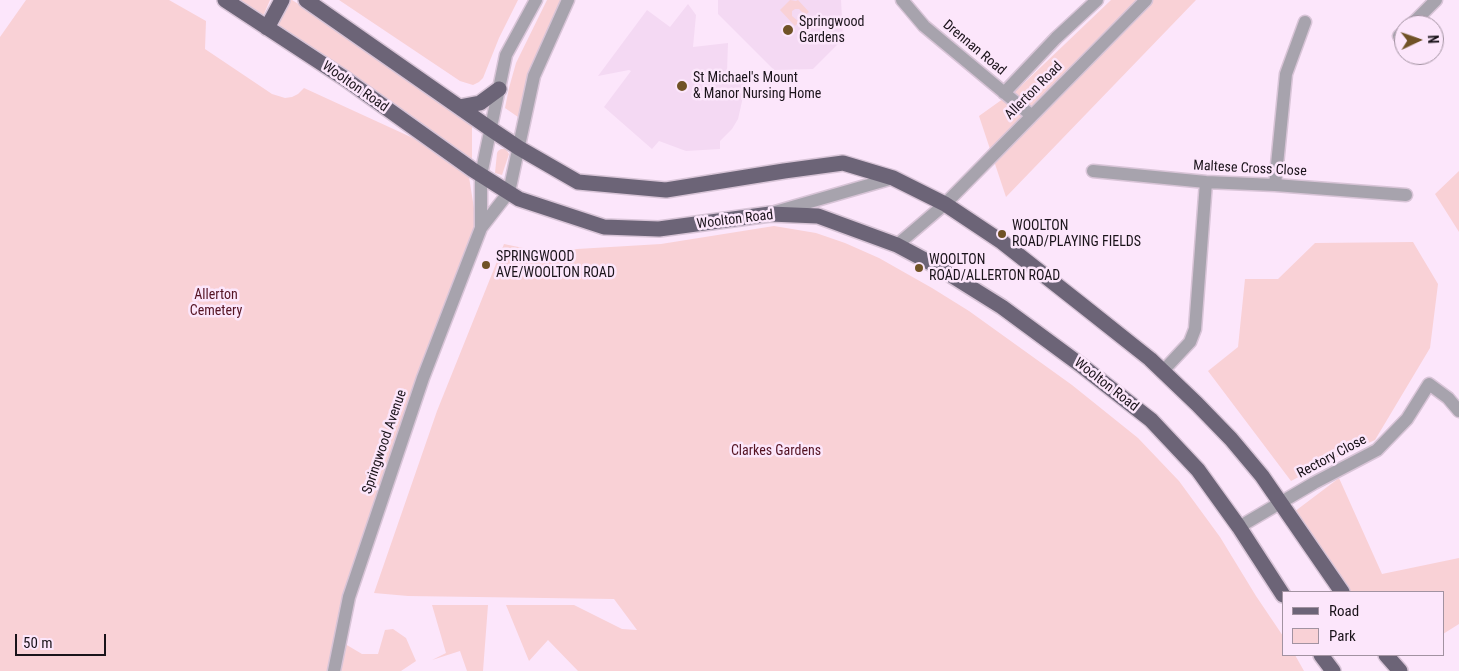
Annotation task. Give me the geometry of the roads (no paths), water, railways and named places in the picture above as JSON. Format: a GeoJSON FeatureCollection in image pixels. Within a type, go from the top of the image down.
{"type":"FeatureCollection","features":[{"type":"Feature","properties":{"kind":"main road","name":"Woolton Road"},"geometry":{"type":"LineString","coordinates":[[225,0],[344,78],[481,176],[519,199],[604,227],[660,229],[770,214],[818,216],[897,245],[938,267],[1002,307],[1151,420],[1198,470],[1238,526],[1282,593]]}},
{"type":"Feature","properties":{"kind":"main road"},"geometry":{"type":"LineString","coordinates":[[267,28],[282,0]]}},
{"type":"Feature","properties":{"kind":"main road"},"geometry":{"type":"LineString","coordinates":[[306,0],[492,130],[578,182],[666,190],[843,163],[893,178],[945,204],[1002,242],[1130,343],[1231,439],[1262,476],[1341,591]]}},
{"type":"Feature","properties":{"kind":"main road"},"geometry":{"type":"LineString","coordinates":[[459,107],[480,103],[499,89]]}},
{"type":"Feature","properties":{"kind":"main road"},"geometry":{"type":"LineString","coordinates":[[1322,656],[1333,671]]}},
{"type":"Feature","properties":{"kind":"main road"},"geometry":{"type":"LineString","coordinates":[[1387,656],[1400,671]]}},
{"type":"Feature","properties":{"kind":"street","name":"Springwood Avenue"},"geometry":{"type":"LineString","coordinates":[[481,228],[481,176],[506,55],[536,0]]}},
{"type":"Feature","properties":{"kind":"street","name":"Springwood Avenue"},"geometry":{"type":"LineString","coordinates":[[334,671],[349,597],[423,378],[481,228],[510,192],[534,76],[568,0]]}},
{"type":"Feature","properties":{"kind":"street","name":"Drennan Road"},"geometry":{"type":"LineString","coordinates":[[902,0],[924,26],[1031,116]]}},
{"type":"Feature","properties":{"kind":"street","name":"Allerton Road"},"geometry":{"type":"LineString","coordinates":[[1004,93],[1056,38],[1097,0]]}},
{"type":"Feature","properties":{"kind":"street","name":"Allerton Road"},"geometry":{"type":"LineString","coordinates":[[897,245],[945,204],[1146,0]]}},
{"type":"Feature","properties":{"kind":"street"},"geometry":{"type":"LineString","coordinates":[[1421,15],[1436,0]]}},
{"type":"Feature","properties":{"kind":"street"},"geometry":{"type":"LineString","coordinates":[[1275,185],[1286,74],[1305,22]]}},
{"type":"Feature","properties":{"kind":"street","name":"Maltese Cross Close"},"geometry":{"type":"LineString","coordinates":[[1093,171],[1206,182],[1406,195]]}},
{"type":"Feature","properties":{"kind":"street"},"geometry":{"type":"LineString","coordinates":[[770,214],[893,178]]}},
{"type":"Feature","properties":{"kind":"street"},"geometry":{"type":"LineString","coordinates":[[1162,372],[1190,342],[1195,329],[1206,182]]}},
{"type":"Feature","properties":{"kind":"street","name":"Rectory Close"},"geometry":{"type":"LineString","coordinates":[[1238,526],[1377,450],[1407,419],[1429,384],[1448,398],[1459,411]]}},
{"type":"Feature","properties":{"kind":"place","name":"Springwood Gardens"},"geometry":{"type":"Point","coordinates":[788,30]}},
{"type":"Feature","properties":{"kind":"place","name":"St Michael's Mount & Manor Nursing Home"},"geometry":{"type":"Point","coordinates":[682,86]}},
{"type":"Feature","properties":{"kind":"place","name":"WOOLTON ROAD/PLAYING FIELDS"},"geometry":{"type":"Point","coordinates":[1002,234]}},
{"type":"Feature","properties":{"kind":"place","name":"SPRINGWOOD AVE/WOOLTON ROAD"},"geometry":{"type":"Point","coordinates":[486,265]}},
{"type":"Feature","properties":{"kind":"place","name":"WOOLTON ROAD/ALLERTON ROAD"},"geometry":{"type":"Point","coordinates":[919,268]}},
{"type":"Feature","properties":{"kind":"park label","name":"Allerton Cemetery"},"geometry":{"type":"Point","coordinates":[216,304]}},
{"type":"Feature","properties":{"kind":"park label","name":"Clarkes Gardens"},"geometry":{"type":"Point","coordinates":[776,451]}}]}
